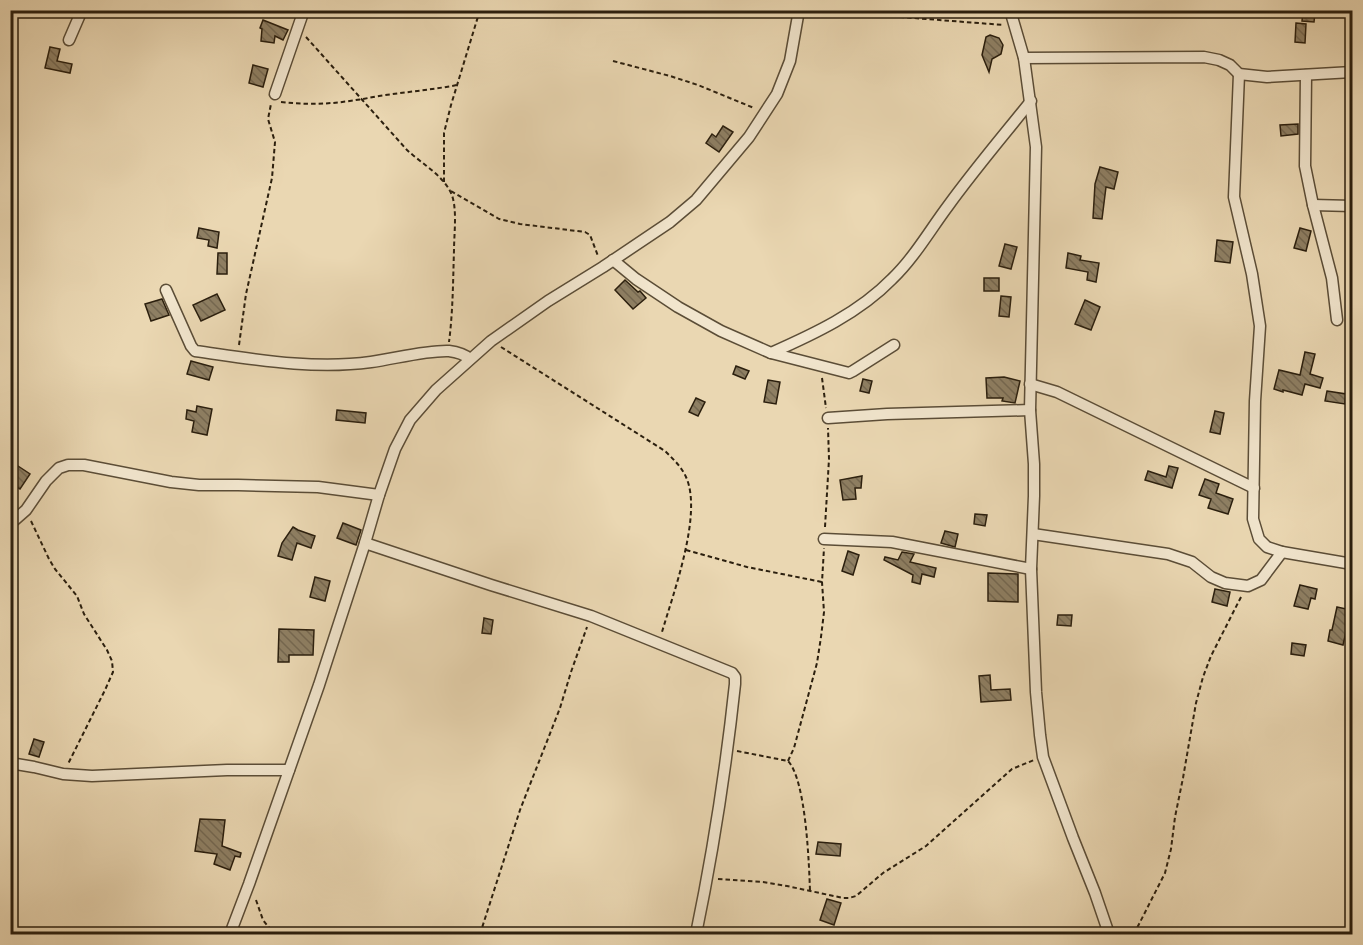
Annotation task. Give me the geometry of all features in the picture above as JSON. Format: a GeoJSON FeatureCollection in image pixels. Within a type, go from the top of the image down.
{"type":"FeatureCollection","features":[{"type":"Feature","properties":{"kind":"street"},"geometry":{"type":"LineString","coordinates":[[69,40],[82,10]]}},
{"type":"Feature","properties":{"kind":"street"},"geometry":{"type":"LineString","coordinates":[[275,94],[304,10]]}},
{"type":"Feature","properties":{"kind":"street"},"geometry":{"type":"LineString","coordinates":[[230,934],[319,685],[395,449],[410,420],[436,390],[491,341],[670,222],[696,200],[748,137],[777,94],[790,61],[799,10]]}},
{"type":"Feature","properties":{"kind":"street"},"geometry":{"type":"LineString","coordinates":[[1010,10],[1023,58],[1036,147],[1030,384],[1034,464],[1031,569],[1036,692],[1042,757],[1109,934]]}},
{"type":"Feature","properties":{"kind":"street"},"geometry":{"type":"LineString","coordinates":[[1023,58],[1204,57],[1230,65],[1239,74],[1267,77],[1353,72]]}},
{"type":"Feature","properties":{"kind":"street"},"geometry":{"type":"LineString","coordinates":[[1239,74],[1234,197],[1252,274],[1260,326],[1253,519],[1259,539],[1267,547],[1282,552],[1353,564]]}},
{"type":"Feature","properties":{"kind":"street"},"geometry":{"type":"LineString","coordinates":[[1306,75],[1305,166],[1332,278],[1336,320]]}},
{"type":"Feature","properties":{"kind":"street"},"geometry":{"type":"LineString","coordinates":[[771,353],[811,335],[853,311],[893,279],[979,165],[1031,101]]}},
{"type":"Feature","properties":{"kind":"street"},"geometry":{"type":"LineString","coordinates":[[1313,205],[1353,206]]}},
{"type":"Feature","properties":{"kind":"street"},"geometry":{"type":"LineString","coordinates":[[613,260],[636,279],[678,307],[721,331],[771,353],[849,373],[894,345]]}},
{"type":"Feature","properties":{"kind":"street"},"geometry":{"type":"LineString","coordinates":[[166,290],[190,346],[195,351],[306,365],[348,364],[448,351],[464,354],[470,359]]}},
{"type":"Feature","properties":{"kind":"street"},"geometry":{"type":"LineString","coordinates":[[1030,384],[1057,392],[1254,488]]}},
{"type":"Feature","properties":{"kind":"street"},"geometry":{"type":"LineString","coordinates":[[828,418],[887,414],[1030,411]]}},
{"type":"Feature","properties":{"kind":"street"},"geometry":{"type":"LineString","coordinates":[[10,524],[26,510],[46,481],[59,468],[68,465],[84,465],[171,482],[200,485],[318,487],[379,495]]}},
{"type":"Feature","properties":{"kind":"street"},"geometry":{"type":"LineString","coordinates":[[1033,534],[1168,554],[1192,562],[1211,577],[1225,583],[1248,586],[1261,580],[1282,552]]}},
{"type":"Feature","properties":{"kind":"street"},"geometry":{"type":"LineString","coordinates":[[824,539],[892,542],[1031,569]]}},
{"type":"Feature","properties":{"kind":"street"},"geometry":{"type":"LineString","coordinates":[[365,543],[591,616],[732,673],[735,677],[735,684],[728,750],[708,879],[696,934]]}},
{"type":"Feature","properties":{"kind":"street"},"geometry":{"type":"LineString","coordinates":[[10,763],[63,774],[103,776],[227,770],[289,770]]}},
{"type":"Feature","properties":{"kind":"path"},"geometry":{"type":"LineString","coordinates":[[444,183],[444,133],[480,10]]}},
{"type":"Feature","properties":{"kind":"path"},"geometry":{"type":"LineString","coordinates":[[840,10],[1016,26]]}},
{"type":"Feature","properties":{"kind":"path"},"geometry":{"type":"LineString","coordinates":[[298,28],[407,150],[434,172],[451,191],[499,219],[520,224],[585,232],[590,236],[603,267]]}},
{"type":"Feature","properties":{"kind":"path"},"geometry":{"type":"LineString","coordinates":[[613,61],[698,85],[765,113]]}},
{"type":"Feature","properties":{"kind":"path"},"geometry":{"type":"LineString","coordinates":[[237,357],[246,294],[272,178],[275,142],[268,115],[272,101],[305,105],[339,104],[457,85]]}},
{"type":"Feature","properties":{"kind":"path"},"geometry":{"type":"LineString","coordinates":[[448,351],[452,314],[455,213],[451,191]]}},
{"type":"Feature","properties":{"kind":"path"},"geometry":{"type":"LineString","coordinates":[[491,341],[665,451],[679,465],[687,479],[691,495],[686,550],[658,642]]}},
{"type":"Feature","properties":{"kind":"path"},"geometry":{"type":"LineString","coordinates":[[788,761],[794,748],[817,663],[824,612],[822,582],[829,459],[828,418],[820,366]]}},
{"type":"Feature","properties":{"kind":"path"},"geometry":{"type":"LineString","coordinates":[[26,510],[49,559],[77,596],[84,614],[112,661],[113,672],[63,774]]}},
{"type":"Feature","properties":{"kind":"path"},"geometry":{"type":"LineString","coordinates":[[686,550],[747,567],[822,582]]}},
{"type":"Feature","properties":{"kind":"path"},"geometry":{"type":"LineString","coordinates":[[1134,934],[1165,873],[1196,703],[1203,677],[1211,656],[1248,586]]}},
{"type":"Feature","properties":{"kind":"path"},"geometry":{"type":"LineString","coordinates":[[480,934],[520,810],[560,708],[591,616]]}},
{"type":"Feature","properties":{"kind":"path"},"geometry":{"type":"LineString","coordinates":[[728,750],[788,761],[795,769],[806,828],[810,891]]}},
{"type":"Feature","properties":{"kind":"path"},"geometry":{"type":"LineString","coordinates":[[708,879],[763,882],[843,898],[856,896],[883,873],[926,846],[1012,769],[1042,757]]}},
{"type":"Feature","properties":{"kind":"path"},"geometry":{"type":"LineString","coordinates":[[249,884],[263,921],[274,934]]}},
{"type":"Feature","properties":{"kind":"building"},"geometry":{"type":"Polygon","coordinates":[[[1303,11],[1315,13],[1314,22],[1302,21],[1303,11]]]}},
{"type":"Feature","properties":{"kind":"building"},"geometry":{"type":"Polygon","coordinates":[[[263,20],[288,30],[283,40],[275,36],[274,43],[261,41],[262,29],[260,28],[263,20]]]}},
{"type":"Feature","properties":{"kind":"building"},"geometry":{"type":"Polygon","coordinates":[[[1296,23],[1306,24],[1305,43],[1295,42],[1296,23]]]}},
{"type":"Feature","properties":{"kind":"building"},"geometry":{"type":"Polygon","coordinates":[[[990,35],[999,38],[1003,45],[1001,54],[992,59],[989,72],[982,55],[986,37],[990,35]]]}},
{"type":"Feature","properties":{"kind":"building"},"geometry":{"type":"Polygon","coordinates":[[[50,47],[60,49],[57,61],[72,64],[70,73],[45,68],[50,47]]]}},
{"type":"Feature","properties":{"kind":"building"},"geometry":{"type":"Polygon","coordinates":[[[253,65],[268,69],[263,87],[249,83],[253,65]]]}},
{"type":"Feature","properties":{"kind":"building"},"geometry":{"type":"Polygon","coordinates":[[[1298,124],[1298,134],[1281,136],[1280,125],[1298,124]]]}},
{"type":"Feature","properties":{"kind":"building"},"geometry":{"type":"Polygon","coordinates":[[[723,126],[733,132],[719,152],[706,143],[712,134],[716,137],[723,126]]]}},
{"type":"Feature","properties":{"kind":"building"},"geometry":{"type":"Polygon","coordinates":[[[1100,167],[1118,172],[1114,189],[1106,187],[1102,219],[1093,218],[1095,184],[1100,167]]]}},
{"type":"Feature","properties":{"kind":"building"},"geometry":{"type":"Polygon","coordinates":[[[199,228],[219,232],[217,248],[208,246],[209,240],[197,238],[199,228]]]}},
{"type":"Feature","properties":{"kind":"building"},"geometry":{"type":"Polygon","coordinates":[[[1300,228],[1311,231],[1306,251],[1294,248],[1300,228]]]}},
{"type":"Feature","properties":{"kind":"building"},"geometry":{"type":"Polygon","coordinates":[[[1217,240],[1233,242],[1230,263],[1215,261],[1217,240]]]}},
{"type":"Feature","properties":{"kind":"building"},"geometry":{"type":"Polygon","coordinates":[[[1005,244],[1017,247],[1011,269],[999,266],[1005,244]]]}},
{"type":"Feature","properties":{"kind":"building"},"geometry":{"type":"Polygon","coordinates":[[[218,253],[227,253],[227,274],[217,274],[218,253]]]}},
{"type":"Feature","properties":{"kind":"building"},"geometry":{"type":"Polygon","coordinates":[[[1068,253],[1081,256],[1080,260],[1099,263],[1096,282],[1087,280],[1088,272],[1066,268],[1068,253]]]}},
{"type":"Feature","properties":{"kind":"building"},"geometry":{"type":"Polygon","coordinates":[[[984,278],[999,278],[999,291],[984,291],[984,278]]]}},
{"type":"Feature","properties":{"kind":"building"},"geometry":{"type":"Polygon","coordinates":[[[625,280],[646,298],[633,309],[615,290],[625,280]]]}},
{"type":"Feature","properties":{"kind":"building"},"geometry":{"type":"Polygon","coordinates":[[[217,294],[225,310],[201,321],[193,305],[217,294]]]}},
{"type":"Feature","properties":{"kind":"building"},"geometry":{"type":"Polygon","coordinates":[[[1001,296],[1011,297],[1009,317],[999,316],[1001,296]]]}},
{"type":"Feature","properties":{"kind":"building"},"geometry":{"type":"Polygon","coordinates":[[[162,299],[169,315],[151,321],[145,304],[162,299]]]}},
{"type":"Feature","properties":{"kind":"building"},"geometry":{"type":"Polygon","coordinates":[[[1085,300],[1100,307],[1091,330],[1075,324],[1085,300]]]}},
{"type":"Feature","properties":{"kind":"building"},"geometry":{"type":"Polygon","coordinates":[[[1305,352],[1315,354],[1310,374],[1323,378],[1320,388],[1305,384],[1302,395],[1274,389],[1279,370],[1300,375],[1305,352]]]}},
{"type":"Feature","properties":{"kind":"building"},"geometry":{"type":"Polygon","coordinates":[[[191,361],[213,367],[209,380],[187,374],[191,361]]]}},
{"type":"Feature","properties":{"kind":"building"},"geometry":{"type":"Polygon","coordinates":[[[736,366],[749,371],[745,379],[733,374],[736,366]]]}},
{"type":"Feature","properties":{"kind":"building"},"geometry":{"type":"Polygon","coordinates":[[[1004,377],[1020,381],[1015,403],[1002,401],[1003,398],[987,398],[986,378],[1004,377]]]}},
{"type":"Feature","properties":{"kind":"building"},"geometry":{"type":"Polygon","coordinates":[[[863,379],[872,381],[869,393],[860,391],[863,379]]]}},
{"type":"Feature","properties":{"kind":"building"},"geometry":{"type":"Polygon","coordinates":[[[768,380],[780,382],[776,404],[764,402],[768,380]]]}},
{"type":"Feature","properties":{"kind":"building"},"geometry":{"type":"Polygon","coordinates":[[[1327,391],[1346,394],[1345,404],[1325,401],[1327,391]]]}},
{"type":"Feature","properties":{"kind":"building"},"geometry":{"type":"Polygon","coordinates":[[[696,398],[705,402],[698,416],[689,412],[696,398]]]}},
{"type":"Feature","properties":{"kind":"building"},"geometry":{"type":"Polygon","coordinates":[[[197,406],[212,409],[207,435],[192,432],[194,421],[186,419],[187,410],[196,412],[197,406]]]}},
{"type":"Feature","properties":{"kind":"building"},"geometry":{"type":"Polygon","coordinates":[[[337,410],[366,413],[365,423],[336,420],[337,410]]]}},
{"type":"Feature","properties":{"kind":"building"},"geometry":{"type":"Polygon","coordinates":[[[1215,411],[1224,413],[1220,434],[1210,432],[1215,411]]]}},
{"type":"Feature","properties":{"kind":"building"},"geometry":{"type":"Polygon","coordinates":[[[18,466],[30,474],[20,489],[10,483],[10,477],[18,466]]]}},
{"type":"Feature","properties":{"kind":"building"},"geometry":{"type":"Polygon","coordinates":[[[1169,466],[1178,468],[1172,488],[1145,480],[1148,471],[1166,477],[1169,466]]]}},
{"type":"Feature","properties":{"kind":"building"},"geometry":{"type":"Polygon","coordinates":[[[862,476],[861,488],[855,488],[856,499],[843,500],[840,480],[862,476]]]}},
{"type":"Feature","properties":{"kind":"building"},"geometry":{"type":"Polygon","coordinates":[[[1205,479],[1219,484],[1216,493],[1233,499],[1228,514],[1208,508],[1211,499],[1199,495],[1205,479]]]}},
{"type":"Feature","properties":{"kind":"building"},"geometry":{"type":"Polygon","coordinates":[[[975,514],[987,515],[985,526],[974,524],[975,514]]]}},
{"type":"Feature","properties":{"kind":"building"},"geometry":{"type":"Polygon","coordinates":[[[343,523],[361,530],[356,545],[337,538],[343,523]]]}},
{"type":"Feature","properties":{"kind":"building"},"geometry":{"type":"Polygon","coordinates":[[[293,527],[315,536],[311,548],[297,543],[292,560],[278,556],[282,543],[293,527]]]}},
{"type":"Feature","properties":{"kind":"building"},"geometry":{"type":"Polygon","coordinates":[[[945,531],[958,534],[955,547],[941,543],[945,531]]]}},
{"type":"Feature","properties":{"kind":"building"},"geometry":{"type":"Polygon","coordinates":[[[848,551],[859,555],[853,575],[842,571],[848,551]]]}},
{"type":"Feature","properties":{"kind":"building"},"geometry":{"type":"Polygon","coordinates":[[[902,552],[914,554],[910,562],[936,568],[934,577],[922,574],[920,584],[912,582],[913,575],[884,560],[885,557],[898,560],[902,552]]]}},
{"type":"Feature","properties":{"kind":"building"},"geometry":{"type":"Polygon","coordinates":[[[988,573],[1018,574],[1018,602],[988,601],[988,573]]]}},
{"type":"Feature","properties":{"kind":"building"},"geometry":{"type":"Polygon","coordinates":[[[315,577],[330,581],[325,601],[310,597],[315,577]]]}},
{"type":"Feature","properties":{"kind":"building"},"geometry":{"type":"Polygon","coordinates":[[[1300,585],[1317,589],[1315,599],[1311,598],[1308,609],[1294,606],[1300,585]]]}},
{"type":"Feature","properties":{"kind":"building"},"geometry":{"type":"Polygon","coordinates":[[[1215,589],[1230,592],[1227,606],[1212,602],[1215,589]]]}},
{"type":"Feature","properties":{"kind":"building"},"geometry":{"type":"Polygon","coordinates":[[[1337,607],[1351,610],[1343,645],[1328,641],[1337,607]]]}},
{"type":"Feature","properties":{"kind":"building"},"geometry":{"type":"Polygon","coordinates":[[[1058,615],[1072,615],[1071,626],[1057,625],[1058,615]]]}},
{"type":"Feature","properties":{"kind":"building"},"geometry":{"type":"Polygon","coordinates":[[[484,618],[493,620],[491,634],[482,633],[484,618]]]}},
{"type":"Feature","properties":{"kind":"building"},"geometry":{"type":"Polygon","coordinates":[[[279,629],[314,630],[313,655],[289,655],[289,662],[278,662],[279,629]]]}},
{"type":"Feature","properties":{"kind":"building"},"geometry":{"type":"Polygon","coordinates":[[[1292,643],[1306,645],[1304,656],[1291,654],[1292,643]]]}},
{"type":"Feature","properties":{"kind":"building"},"geometry":{"type":"Polygon","coordinates":[[[990,675],[991,690],[1010,689],[1011,700],[981,702],[979,676],[990,675]]]}},
{"type":"Feature","properties":{"kind":"building"},"geometry":{"type":"Polygon","coordinates":[[[34,739],[44,742],[39,757],[29,754],[34,739]]]}},
{"type":"Feature","properties":{"kind":"building"},"geometry":{"type":"Polygon","coordinates":[[[200,819],[225,820],[222,846],[241,853],[240,857],[235,856],[230,870],[214,864],[217,854],[195,851],[200,819]]]}},
{"type":"Feature","properties":{"kind":"building"},"geometry":{"type":"Polygon","coordinates":[[[818,842],[841,844],[840,856],[816,854],[818,842]]]}},
{"type":"Feature","properties":{"kind":"building"},"geometry":{"type":"Polygon","coordinates":[[[827,899],[841,903],[834,925],[820,920],[827,899]]]}}]}
